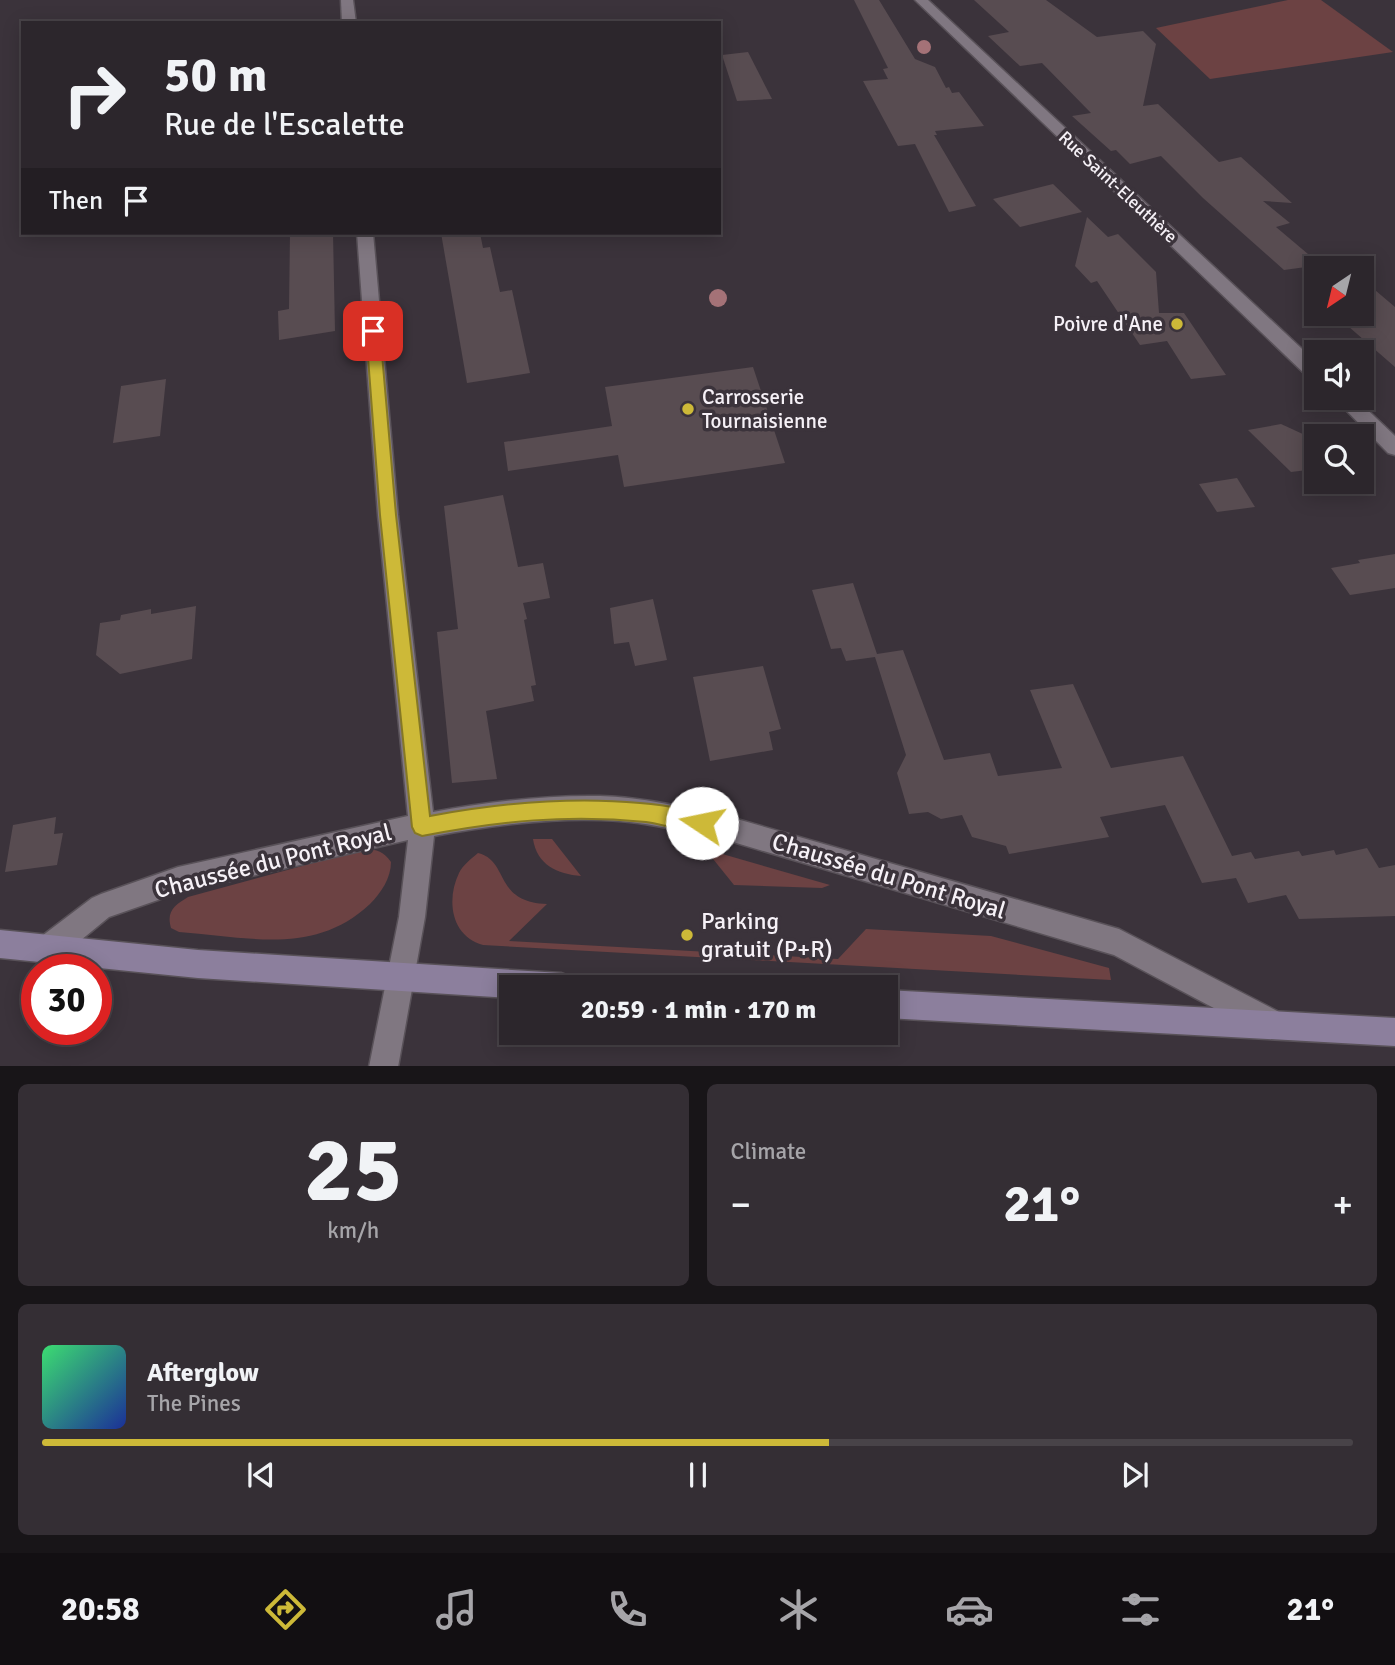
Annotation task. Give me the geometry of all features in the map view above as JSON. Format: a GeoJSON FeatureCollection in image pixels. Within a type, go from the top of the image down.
{"type":"FeatureCollection","features":[{"type":"Feature","properties":{"kind":"main road"},"geometry":{"type":"LineString","coordinates":[[0,944],[401,979],[499,984]]}},
{"type":"Feature","properties":{"kind":"main road","name":"Chaussée du Pont Royal"},"geometry":{"type":"LineString","coordinates":[[898,1005],[1395,1032]]}},
{"type":"Feature","properties":{"kind":"street"},"geometry":{"type":"LineString","coordinates":[[347,0],[349,21]]}},
{"type":"Feature","properties":{"kind":"street","name":"Rue Saint-Eleuthère"},"geometry":{"type":"LineString","coordinates":[[921,0],[1304,362]]}},
{"type":"Feature","properties":{"kind":"street"},"geometry":{"type":"LineString","coordinates":[[365,235],[388,515],[422,827],[421,858],[383,1066]]}},
{"type":"Feature","properties":{"kind":"street"},"geometry":{"type":"LineString","coordinates":[[1356,410],[1395,448]]}},
{"type":"Feature","properties":{"kind":"street","name":"Chaussée du Pont Royal"},"geometry":{"type":"LineString","coordinates":[[48,949],[101,907],[178,880],[378,833],[491,814],[602,808],[660,814],[723,827],[1119,943],[1274,1025]]}},
{"type":"Feature","properties":{"kind":"shaded area"},"geometry":{"type":"Polygon","coordinates":[[[1288,0],[1321,0],[1393,52],[1210,79],[1156,28],[1288,0]]]}},
{"type":"Feature","properties":{"kind":"shaded area"},"geometry":{"type":"Polygon","coordinates":[[[533,839],[552,839],[581,876],[556,870],[544,862],[533,839]]]}},
{"type":"Feature","properties":{"kind":"shaded area"},"geometry":{"type":"Polygon","coordinates":[[[365,849],[380,852],[391,862],[387,879],[370,904],[349,920],[327,931],[304,937],[255,939],[179,932],[171,928],[170,917],[173,909],[188,897],[365,849]]]}},
{"type":"Feature","properties":{"kind":"shaded area"},"geometry":{"type":"Polygon","coordinates":[[[705,849],[830,885],[822,888],[734,885],[705,849]]]}},
{"type":"Feature","properties":{"kind":"shaded area"},"geometry":{"type":"Polygon","coordinates":[[[478,853],[495,864],[510,889],[518,896],[530,902],[547,904],[509,941],[838,959],[866,929],[991,936],[1109,968],[1111,980],[483,945],[464,934],[454,916],[452,905],[459,873],[478,853]]]}},
{"type":"Feature","properties":{"kind":"building"},"geometry":{"type":"Polygon","coordinates":[[[854,0],[879,0],[915,59],[935,67],[946,88],[949,87],[952,93],[959,92],[984,126],[935,131],[937,135],[934,135],[976,206],[949,212],[915,144],[898,146],[863,81],[888,79],[883,69],[888,68],[854,0]]]}},
{"type":"Feature","properties":{"kind":"building"},"geometry":{"type":"Polygon","coordinates":[[[974,0],[1046,0],[1097,37],[1143,31],[1156,44],[1143,106],[1158,104],[1219,162],[1241,157],[1292,203],[1263,201],[1290,223],[1276,227],[1310,256],[1304,256],[1304,267],[1284,270],[1203,198],[1161,156],[1130,164],[1116,150],[1111,151],[1072,116],[1091,113],[1042,63],[1020,66],[988,36],[1009,32],[974,0]]]}},
{"type":"Feature","properties":{"kind":"building"},"geometry":{"type":"Polygon","coordinates":[[[748,52],[772,99],[737,101],[722,55],[748,52]]]}},
{"type":"Feature","properties":{"kind":"building"},"geometry":{"type":"Polygon","coordinates":[[[1053,184],[1082,212],[1020,227],[993,199],[1053,184]]]}},
{"type":"Feature","properties":{"kind":"building"},"geometry":{"type":"Polygon","coordinates":[[[1087,217],[1108,237],[1118,234],[1156,272],[1159,313],[1184,313],[1226,375],[1191,379],[1167,341],[1140,345],[1097,281],[1091,283],[1075,266],[1087,217]]]}},
{"type":"Feature","properties":{"kind":"building"},"geometry":{"type":"Polygon","coordinates":[[[290,235],[333,235],[335,331],[279,340],[278,311],[289,309],[290,235]]]}},
{"type":"Feature","properties":{"kind":"building"},"geometry":{"type":"Polygon","coordinates":[[[441,235],[480,235],[483,248],[490,247],[500,292],[512,290],[530,373],[467,383],[441,235]]]}},
{"type":"Feature","properties":{"kind":"building"},"geometry":{"type":"Polygon","coordinates":[[[1374,289],[1395,307],[1395,367],[1374,349],[1374,340],[1364,340],[1348,326],[1374,326],[1374,289]]]}},
{"type":"Feature","properties":{"kind":"building","name":"Carrosserie Tournaisienne"},"geometry":{"type":"Polygon","coordinates":[[[753,367],[785,463],[624,487],[618,455],[508,471],[504,442],[612,426],[605,387],[753,367]]]}},
{"type":"Feature","properties":{"kind":"building"},"geometry":{"type":"Polygon","coordinates":[[[166,379],[160,436],[113,443],[121,386],[166,379]]]}},
{"type":"Feature","properties":{"kind":"building"},"geometry":{"type":"Polygon","coordinates":[[[1281,424],[1304,435],[1304,470],[1291,472],[1248,430],[1281,424]]]}},
{"type":"Feature","properties":{"kind":"building"},"geometry":{"type":"Polygon","coordinates":[[[1237,478],[1255,507],[1217,512],[1199,484],[1237,478]]]}},
{"type":"Feature","properties":{"kind":"building"},"geometry":{"type":"Polygon","coordinates":[[[503,495],[518,567],[543,563],[550,598],[523,603],[536,685],[531,686],[534,701],[486,711],[497,779],[452,783],[437,632],[458,629],[444,506],[503,495]]]}},
{"type":"Feature","properties":{"kind":"building"},"geometry":{"type":"Polygon","coordinates":[[[1395,554],[1395,588],[1350,595],[1331,568],[1360,563],[1358,560],[1395,554]]]}},
{"type":"Feature","properties":{"kind":"building"},"geometry":{"type":"Polygon","coordinates":[[[853,583],[877,654],[903,650],[944,760],[990,753],[998,776],[1062,768],[1030,690],[1073,684],[1111,768],[1183,756],[1232,856],[1251,852],[1255,859],[1299,851],[1302,856],[1334,850],[1336,855],[1367,848],[1379,868],[1395,865],[1395,916],[1299,919],[1286,895],[1248,903],[1236,878],[1202,883],[1165,805],[1100,817],[1109,837],[1009,854],[1006,846],[972,837],[962,815],[941,819],[928,812],[909,814],[897,773],[906,755],[875,657],[846,661],[841,648],[831,649],[812,590],[853,583]]]}},
{"type":"Feature","properties":{"kind":"building"},"geometry":{"type":"Polygon","coordinates":[[[653,599],[667,660],[635,666],[629,642],[614,644],[610,608],[653,599]]]}},
{"type":"Feature","properties":{"kind":"building"},"geometry":{"type":"Polygon","coordinates":[[[196,606],[192,659],[120,674],[96,655],[100,623],[120,620],[121,615],[151,609],[151,614],[196,606]]]}},
{"type":"Feature","properties":{"kind":"building"},"geometry":{"type":"Polygon","coordinates":[[[763,666],[781,729],[769,732],[773,750],[710,761],[693,677],[763,666]]]}},
{"type":"Feature","properties":{"kind":"building"},"geometry":{"type":"Polygon","coordinates":[[[56,817],[54,834],[63,833],[57,865],[5,872],[13,825],[56,817]]]}},
{"type":"Feature","properties":{"kind":"place","name":"Poivre d'Ane"},"geometry":{"type":"Point","coordinates":[1177,324]}},
{"type":"Feature","properties":{"kind":"place","name":"Carrosserie Tournaisienne"},"geometry":{"type":"Point","coordinates":[688,409]}},
{"type":"Feature","properties":{"kind":"place","name":"Parking gratuit (P+R)"},"geometry":{"type":"Point","coordinates":[687,935]}},
{"type":"Feature","properties":{"kind":"route"},"geometry":{"type":"LineString","coordinates":[[373,331],[388,515],[422,827],[491,814],[602,808],[660,814],[702,823]]}}]}
